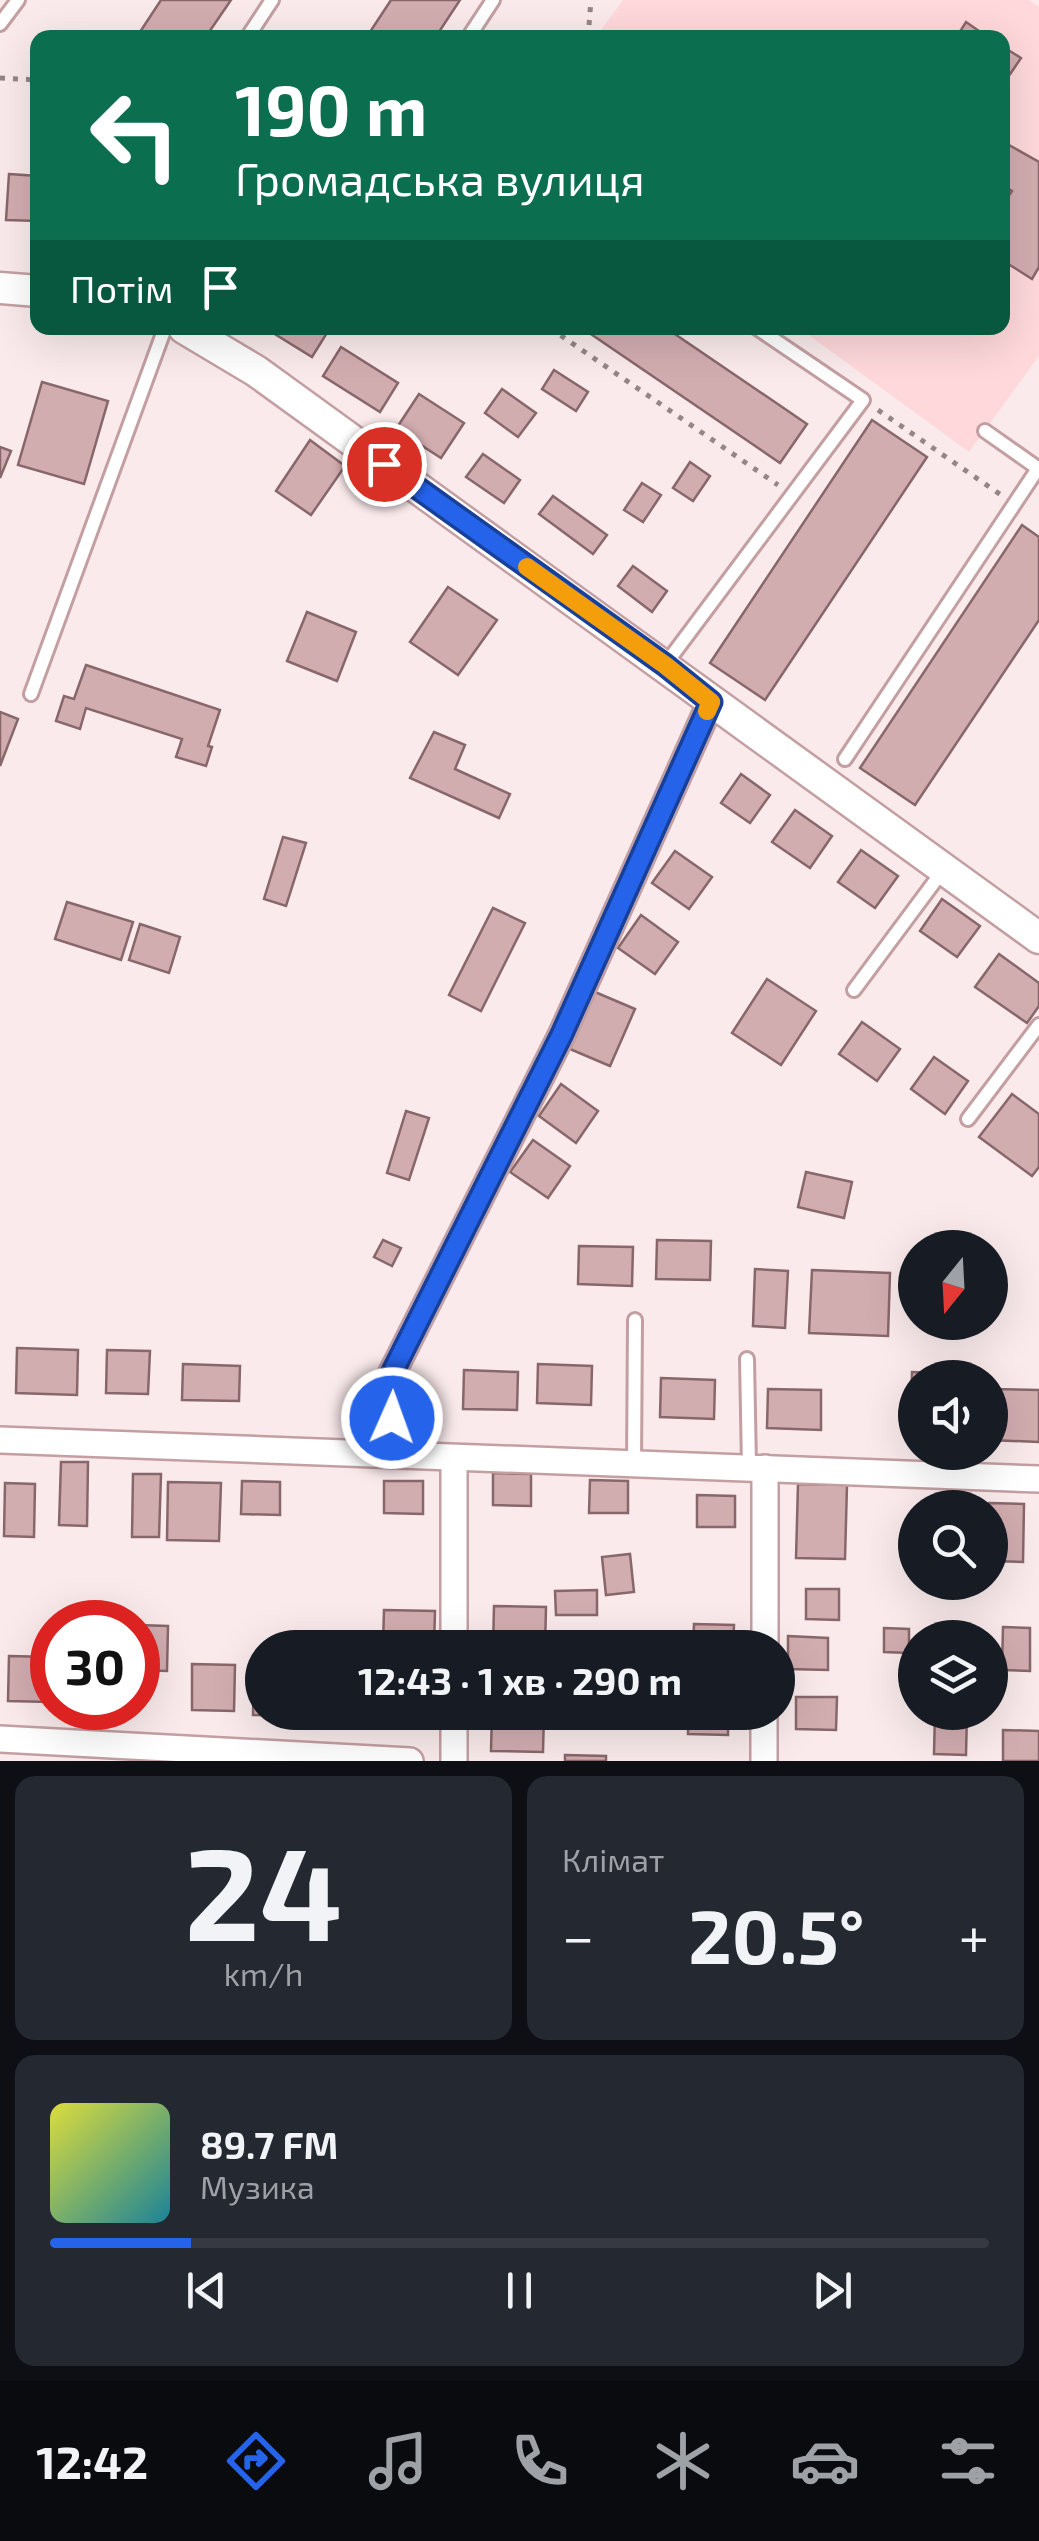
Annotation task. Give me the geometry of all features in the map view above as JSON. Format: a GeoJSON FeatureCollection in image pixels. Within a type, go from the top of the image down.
{"type":"FeatureCollection","features":[{"type":"Feature","properties":{"kind":"street"},"geometry":{"type":"LineString","coordinates":[[0,288],[30,290]]}},
{"type":"Feature","properties":{"kind":"street"},"geometry":{"type":"LineString","coordinates":[[196,335],[256,371],[1039,938]]}},
{"type":"Feature","properties":{"kind":"street"},"geometry":{"type":"LineString","coordinates":[[395,1456],[388,1381],[562,1034],[711,702]]}},
{"type":"Feature","properties":{"kind":"street"},"geometry":{"type":"LineString","coordinates":[[0,1440],[1039,1479]]}},
{"type":"Feature","properties":{"kind":"street"},"geometry":{"type":"LineString","coordinates":[[454,1458],[454,1630]]}},
{"type":"Feature","properties":{"kind":"street"},"geometry":{"type":"LineString","coordinates":[[757,1467],[763,1630]]}},
{"type":"Feature","properties":{"kind":"street"},"geometry":{"type":"LineString","coordinates":[[454,1730],[454,1761]]}},
{"type":"Feature","properties":{"kind":"street"},"geometry":{"type":"LineString","coordinates":[[764,1730],[764,1761]]}},
{"type":"Feature","properties":{"kind":"street"},"geometry":{"type":"LineString","coordinates":[[0,1739],[410,1761]]}},
{"type":"Feature","properties":{"kind":"lane"},"geometry":{"type":"LineString","coordinates":[[0,24],[18,0]]}},
{"type":"Feature","properties":{"kind":"lane"},"geometry":{"type":"LineString","coordinates":[[252,30],[272,0]]}},
{"type":"Feature","properties":{"kind":"lane"},"geometry":{"type":"LineString","coordinates":[[473,30],[493,0]]}},
{"type":"Feature","properties":{"kind":"lane"},"geometry":{"type":"LineString","coordinates":[[32,694],[162,335]]}},
{"type":"Feature","properties":{"kind":"lane"},"geometry":{"type":"LineString","coordinates":[[665,665],[863,400],[768,335]]}},
{"type":"Feature","properties":{"kind":"lane"},"geometry":{"type":"LineString","coordinates":[[846,759],[1039,468],[985,430]]}},
{"type":"Feature","properties":{"kind":"lane"},"geometry":{"type":"LineString","coordinates":[[854,990],[944,869]]}},
{"type":"Feature","properties":{"kind":"lane"},"geometry":{"type":"LineString","coordinates":[[968,1119],[1039,1026]]}},
{"type":"Feature","properties":{"kind":"lane"},"geometry":{"type":"LineString","coordinates":[[634,1464],[635,1320]]}},
{"type":"Feature","properties":{"kind":"lane"},"geometry":{"type":"LineString","coordinates":[[748,1358],[757,1467]]}},
{"type":"Feature","properties":{"kind":"path"},"geometry":{"type":"LineString","coordinates":[[589,30],[592,0]]}},
{"type":"Feature","properties":{"kind":"path"},"geometry":{"type":"LineString","coordinates":[[0,78],[30,80]]}},
{"type":"Feature","properties":{"kind":"path"},"geometry":{"type":"LineString","coordinates":[[560,335],[794,496]]}},
{"type":"Feature","properties":{"kind":"path"},"geometry":{"type":"LineString","coordinates":[[863,400],[1013,503]]}},
{"type":"Feature","properties":{"kind":"shaded area"},"geometry":{"type":"Polygon","coordinates":[[[623,0],[1029,0],[1039,7],[1039,356],[969,452],[809,335],[1010,335],[1010,30],[601,30],[623,0]]]}},
{"type":"Feature","properties":{"kind":"building"},"geometry":{"type":"Polygon","coordinates":[[[161,0],[231,0],[210,30],[141,30],[161,0]]]}},
{"type":"Feature","properties":{"kind":"building"},"geometry":{"type":"Polygon","coordinates":[[[391,0],[460,0],[440,30],[371,30],[391,0]]]}},
{"type":"Feature","properties":{"kind":"building"},"geometry":{"type":"Polygon","coordinates":[[[966,22],[978,30],[961,30],[966,22]]]}},
{"type":"Feature","properties":{"kind":"building"},"geometry":{"type":"Polygon","coordinates":[[[1010,51],[1021,58],[1010,74],[1010,51]]]}},
{"type":"Feature","properties":{"kind":"building"},"geometry":{"type":"Polygon","coordinates":[[[1010,146],[1039,162],[1039,267],[1032,279],[1010,265],[1010,146]]]}},
{"type":"Feature","properties":{"kind":"building"},"geometry":{"type":"Polygon","coordinates":[[[9,174],[30,175],[30,221],[6,220],[9,174]]]}},
{"type":"Feature","properties":{"kind":"building"},"geometry":{"type":"Polygon","coordinates":[[[276,335],[326,335],[312,357],[276,335]]]}},
{"type":"Feature","properties":{"kind":"building"},"geometry":{"type":"Polygon","coordinates":[[[592,335],[676,335],[807,424],[780,463],[592,335]]]}},
{"type":"Feature","properties":{"kind":"building"},"geometry":{"type":"Polygon","coordinates":[[[341,347],[398,383],[380,412],[323,376],[341,347]]]}},
{"type":"Feature","properties":{"kind":"building"},"geometry":{"type":"Polygon","coordinates":[[[554,370],[588,392],[576,411],[542,389],[554,370]]]}},
{"type":"Feature","properties":{"kind":"building"},"geometry":{"type":"Polygon","coordinates":[[[42,382],[108,401],[84,484],[18,465],[42,382]]]}},
{"type":"Feature","properties":{"kind":"building"},"geometry":{"type":"Polygon","coordinates":[[[502,389],[536,413],[518,437],[485,413],[502,389]]]}},
{"type":"Feature","properties":{"kind":"building"},"geometry":{"type":"Polygon","coordinates":[[[419,394],[464,423],[441,458],[396,429],[419,394]]]}},
{"type":"Feature","properties":{"kind":"building"},"geometry":{"type":"Polygon","coordinates":[[[872,420],[927,457],[765,700],[710,663],[872,420]]]}},
{"type":"Feature","properties":{"kind":"building"},"geometry":{"type":"Polygon","coordinates":[[[310,440],[345,466],[311,515],[276,491],[310,440]]]}},
{"type":"Feature","properties":{"kind":"building"},"geometry":{"type":"Polygon","coordinates":[[[0,447],[11,451],[0,478],[0,447]]]}},
{"type":"Feature","properties":{"kind":"building"},"geometry":{"type":"Polygon","coordinates":[[[483,454],[520,480],[504,503],[466,477],[483,454]]]}},
{"type":"Feature","properties":{"kind":"building"},"geometry":{"type":"Polygon","coordinates":[[[690,462],[710,476],[693,501],[673,488],[690,462]]]}},
{"type":"Feature","properties":{"kind":"building"},"geometry":{"type":"Polygon","coordinates":[[[642,483],[661,495],[643,522],[624,510],[642,483]]]}},
{"type":"Feature","properties":{"kind":"building"},"geometry":{"type":"Polygon","coordinates":[[[553,496],[607,535],[593,554],[539,514],[553,496]]]}},
{"type":"Feature","properties":{"kind":"building"},"geometry":{"type":"Polygon","coordinates":[[[1022,525],[1039,537],[1039,620],[915,805],[860,768],[1022,525]]]}},
{"type":"Feature","properties":{"kind":"building"},"geometry":{"type":"Polygon","coordinates":[[[633,566],[667,591],[652,612],[618,586],[633,566]]]}},
{"type":"Feature","properties":{"kind":"building"},"geometry":{"type":"Polygon","coordinates":[[[448,587],[497,620],[458,675],[410,642],[448,587]]]}},
{"type":"Feature","properties":{"kind":"building"},"geometry":{"type":"Polygon","coordinates":[[[307,612],[356,632],[337,681],[287,661],[307,612]]]}},
{"type":"Feature","properties":{"kind":"building"},"geometry":{"type":"Polygon","coordinates":[[[86,665],[220,710],[206,766],[176,757],[182,739],[86,708],[80,729],[56,721],[64,696],[74,699],[86,665]]]}},
{"type":"Feature","properties":{"kind":"building"},"geometry":{"type":"Polygon","coordinates":[[[0,712],[18,719],[0,766],[0,712]]]}},
{"type":"Feature","properties":{"kind":"building"},"geometry":{"type":"Polygon","coordinates":[[[434,732],[465,745],[455,769],[510,794],[499,818],[410,778],[434,732]]]}},
{"type":"Feature","properties":{"kind":"building"},"geometry":{"type":"Polygon","coordinates":[[[741,774],[770,795],[750,823],[721,803],[741,774]]]}},
{"type":"Feature","properties":{"kind":"building"},"geometry":{"type":"Polygon","coordinates":[[[795,810],[832,836],[810,868],[772,842],[795,810]]]}},
{"type":"Feature","properties":{"kind":"building"},"geometry":{"type":"Polygon","coordinates":[[[283,837],[306,843],[286,906],[264,899],[283,837]]]}},
{"type":"Feature","properties":{"kind":"building"},"geometry":{"type":"Polygon","coordinates":[[[861,850],[898,876],[875,908],[838,882],[861,850]]]}},
{"type":"Feature","properties":{"kind":"building"},"geometry":{"type":"Polygon","coordinates":[[[675,851],[712,877],[689,909],[652,883],[675,851]]]}},
{"type":"Feature","properties":{"kind":"building"},"geometry":{"type":"Polygon","coordinates":[[[942,899],[980,926],[957,957],[920,931],[942,899]]]}},
{"type":"Feature","properties":{"kind":"building"},"geometry":{"type":"Polygon","coordinates":[[[67,902],[133,922],[121,960],[55,939],[67,902]]]}},
{"type":"Feature","properties":{"kind":"building"},"geometry":{"type":"Polygon","coordinates":[[[493,908],[525,923],[481,1011],[449,995],[493,908]]]}},
{"type":"Feature","properties":{"kind":"building"},"geometry":{"type":"Polygon","coordinates":[[[641,915],[678,942],[655,974],[618,948],[641,915]]]}},
{"type":"Feature","properties":{"kind":"building"},"geometry":{"type":"Polygon","coordinates":[[[140,924],[180,937],[169,973],[129,960],[140,924]]]}},
{"type":"Feature","properties":{"kind":"building"},"geometry":{"type":"Polygon","coordinates":[[[999,954],[1039,983],[1039,1006],[1027,1023],[975,987],[999,954]]]}},
{"type":"Feature","properties":{"kind":"building"},"geometry":{"type":"Polygon","coordinates":[[[767,979],[816,1011],[781,1065],[732,1033],[767,979]]]}},
{"type":"Feature","properties":{"kind":"building"},"geometry":{"type":"Polygon","coordinates":[[[595,992],[635,1009],[610,1066],[570,1049],[595,992]]]}},
{"type":"Feature","properties":{"kind":"building"},"geometry":{"type":"Polygon","coordinates":[[[862,1022],[900,1049],[877,1081],[839,1054],[862,1022]]]}},
{"type":"Feature","properties":{"kind":"building"},"geometry":{"type":"Polygon","coordinates":[[[934,1057],[968,1081],[945,1114],[911,1089],[934,1057]]]}},
{"type":"Feature","properties":{"kind":"building"},"geometry":{"type":"Polygon","coordinates":[[[561,1084],[598,1111],[576,1143],[539,1116],[561,1084]]]}},
{"type":"Feature","properties":{"kind":"building"},"geometry":{"type":"Polygon","coordinates":[[[1012,1094],[1039,1114],[1039,1167],[1032,1176],[979,1137],[1012,1094]]]}},
{"type":"Feature","properties":{"kind":"building"},"geometry":{"type":"Polygon","coordinates":[[[406,1111],[429,1118],[409,1180],[387,1173],[406,1111]]]}},
{"type":"Feature","properties":{"kind":"building"},"geometry":{"type":"Polygon","coordinates":[[[533,1140],[570,1166],[548,1198],[510,1172],[533,1140]]]}},
{"type":"Feature","properties":{"kind":"building"},"geometry":{"type":"Polygon","coordinates":[[[806,1172],[852,1182],[844,1218],[798,1207],[806,1172]]]}},
{"type":"Feature","properties":{"kind":"building"},"geometry":{"type":"Polygon","coordinates":[[[383,1240],[401,1248],[392,1266],[374,1257],[383,1240]]]}},
{"type":"Feature","properties":{"kind":"building"},"geometry":{"type":"Polygon","coordinates":[[[657,1240],[711,1241],[710,1280],[656,1279],[657,1240]]]}},
{"type":"Feature","properties":{"kind":"building"},"geometry":{"type":"Polygon","coordinates":[[[579,1246],[633,1247],[632,1286],[578,1284],[579,1246]]]}},
{"type":"Feature","properties":{"kind":"building"},"geometry":{"type":"Polygon","coordinates":[[[755,1269],[788,1271],[785,1328],[753,1326],[755,1269]]]}},
{"type":"Feature","properties":{"kind":"building"},"geometry":{"type":"Polygon","coordinates":[[[812,1270],[890,1273],[888,1336],[809,1333],[812,1270]]]}},
{"type":"Feature","properties":{"kind":"building"},"geometry":{"type":"Polygon","coordinates":[[[17,1348],[78,1350],[77,1395],[16,1393],[17,1348]]]}},
{"type":"Feature","properties":{"kind":"building"},"geometry":{"type":"Polygon","coordinates":[[[107,1350],[150,1351],[148,1394],[106,1393],[107,1350]]]}},
{"type":"Feature","properties":{"kind":"building"},"geometry":{"type":"Polygon","coordinates":[[[183,1364],[240,1366],[239,1401],[182,1400],[183,1364]]]}},
{"type":"Feature","properties":{"kind":"building"},"geometry":{"type":"Polygon","coordinates":[[[538,1364],[592,1366],[591,1405],[537,1403],[538,1364]]]}},
{"type":"Feature","properties":{"kind":"building"},"geometry":{"type":"Polygon","coordinates":[[[464,1370],[518,1372],[517,1410],[463,1409],[464,1370]]]}},
{"type":"Feature","properties":{"kind":"building"},"geometry":{"type":"Polygon","coordinates":[[[661,1378],[715,1380],[714,1419],[660,1417],[661,1378]]]}},
{"type":"Feature","properties":{"kind":"building"},"geometry":{"type":"Polygon","coordinates":[[[768,1389],[821,1390],[821,1430],[767,1428],[768,1389]]]}},
{"type":"Feature","properties":{"kind":"building"},"geometry":{"type":"Polygon","coordinates":[[[1008,1389],[1039,1390],[1039,1442],[1008,1441],[1008,1389]]]}},
{"type":"Feature","properties":{"kind":"building"},"geometry":{"type":"Polygon","coordinates":[[[61,1462],[88,1462],[87,1526],[59,1525],[61,1462]]]}},
{"type":"Feature","properties":{"kind":"building"},"geometry":{"type":"Polygon","coordinates":[[[493,1473],[531,1474],[531,1506],[493,1505],[493,1473]]]}},
{"type":"Feature","properties":{"kind":"building"},"geometry":{"type":"Polygon","coordinates":[[[133,1474],[161,1474],[159,1537],[132,1537],[133,1474]]]}},
{"type":"Feature","properties":{"kind":"building"},"geometry":{"type":"Polygon","coordinates":[[[590,1480],[628,1481],[628,1513],[589,1513],[590,1480]]]}},
{"type":"Feature","properties":{"kind":"building"},"geometry":{"type":"Polygon","coordinates":[[[242,1481],[280,1482],[280,1515],[241,1514],[242,1481]]]}},
{"type":"Feature","properties":{"kind":"building"},"geometry":{"type":"Polygon","coordinates":[[[384,1481],[423,1481],[423,1514],[384,1513],[384,1481]]]}},
{"type":"Feature","properties":{"kind":"building"},"geometry":{"type":"Polygon","coordinates":[[[168,1482],[221,1483],[219,1541],[167,1540],[168,1482]]]}},
{"type":"Feature","properties":{"kind":"building"},"geometry":{"type":"Polygon","coordinates":[[[5,1483],[35,1484],[34,1537],[4,1536],[5,1483]]]}},
{"type":"Feature","properties":{"kind":"building"},"geometry":{"type":"Polygon","coordinates":[[[798,1484],[847,1485],[845,1559],[796,1558],[798,1484]]]}},
{"type":"Feature","properties":{"kind":"building"},"geometry":{"type":"Polygon","coordinates":[[[697,1495],[735,1496],[735,1527],[697,1527],[697,1495]]]}},
{"type":"Feature","properties":{"kind":"building"},"geometry":{"type":"Polygon","coordinates":[[[1008,1504],[1024,1504],[1023,1562],[1008,1562],[1008,1504]]]}},
{"type":"Feature","properties":{"kind":"building"},"geometry":{"type":"Polygon","coordinates":[[[630,1554],[634,1592],[606,1595],[602,1557],[630,1554]]]}},
{"type":"Feature","properties":{"kind":"building"},"geometry":{"type":"Polygon","coordinates":[[[806,1589],[839,1589],[839,1620],[806,1619],[806,1589]]]}},
{"type":"Feature","properties":{"kind":"building"},"geometry":{"type":"Polygon","coordinates":[[[597,1590],[597,1615],[556,1615],[555,1591],[597,1590]]]}},
{"type":"Feature","properties":{"kind":"building"},"geometry":{"type":"Polygon","coordinates":[[[494,1606],[546,1607],[545,1630],[493,1630],[494,1606]]]}},
{"type":"Feature","properties":{"kind":"building"},"geometry":{"type":"Polygon","coordinates":[[[384,1610],[435,1611],[434,1630],[383,1630],[384,1610]]]}},
{"type":"Feature","properties":{"kind":"building"},"geometry":{"type":"Polygon","coordinates":[[[694,1624],[734,1625],[734,1630],[694,1630],[694,1624]]]}},
{"type":"Feature","properties":{"kind":"building"},"geometry":{"type":"Polygon","coordinates":[[[160,1626],[168,1626],[167,1671],[160,1671],[160,1626]]]}},
{"type":"Feature","properties":{"kind":"building"},"geometry":{"type":"Polygon","coordinates":[[[1008,1627],[1030,1628],[1030,1671],[1008,1670],[1008,1627]]]}},
{"type":"Feature","properties":{"kind":"building"},"geometry":{"type":"Polygon","coordinates":[[[884,1628],[898,1629],[898,1653],[884,1652],[884,1628]]]}},
{"type":"Feature","properties":{"kind":"building"},"geometry":{"type":"Polygon","coordinates":[[[795,1636],[828,1638],[828,1670],[795,1669],[795,1636]]]}},
{"type":"Feature","properties":{"kind":"building"},"geometry":{"type":"Polygon","coordinates":[[[9,1656],[30,1656],[30,1702],[8,1701],[9,1656]]]}},
{"type":"Feature","properties":{"kind":"building"},"geometry":{"type":"Polygon","coordinates":[[[192,1664],[235,1665],[234,1711],[192,1710],[192,1664]]]}},
{"type":"Feature","properties":{"kind":"building"},"geometry":{"type":"Polygon","coordinates":[[[796,1697],[837,1697],[836,1730],[796,1729],[796,1697]]]}},
{"type":"Feature","properties":{"kind":"building"},"geometry":{"type":"Polygon","coordinates":[[[492,1730],[544,1730],[543,1752],[491,1751],[492,1730]]]}},
{"type":"Feature","properties":{"kind":"building"},"geometry":{"type":"Polygon","coordinates":[[[688,1730],[728,1730],[728,1735],[688,1734],[688,1730]]]}},
{"type":"Feature","properties":{"kind":"building"},"geometry":{"type":"Polygon","coordinates":[[[935,1730],[967,1730],[966,1755],[934,1754],[935,1730]]]}},
{"type":"Feature","properties":{"kind":"building"},"geometry":{"type":"Polygon","coordinates":[[[1003,1730],[1039,1731],[1039,1761],[1003,1761],[1003,1730]]]}},
{"type":"Feature","properties":{"kind":"building"},"geometry":{"type":"Polygon","coordinates":[[[565,1755],[606,1756],[606,1761],[565,1761],[565,1755]]]}},
{"type":"Feature","properties":{"kind":"slow traffic"},"geometry":{"type":"LineString","coordinates":[[527,567],[665,665],[711,702],[707,711]]}},
{"type":"Feature","properties":{"kind":"route"},"geometry":{"type":"LineString","coordinates":[[384,464],[711,702],[562,1034],[388,1381],[392,1418]]}}]}
